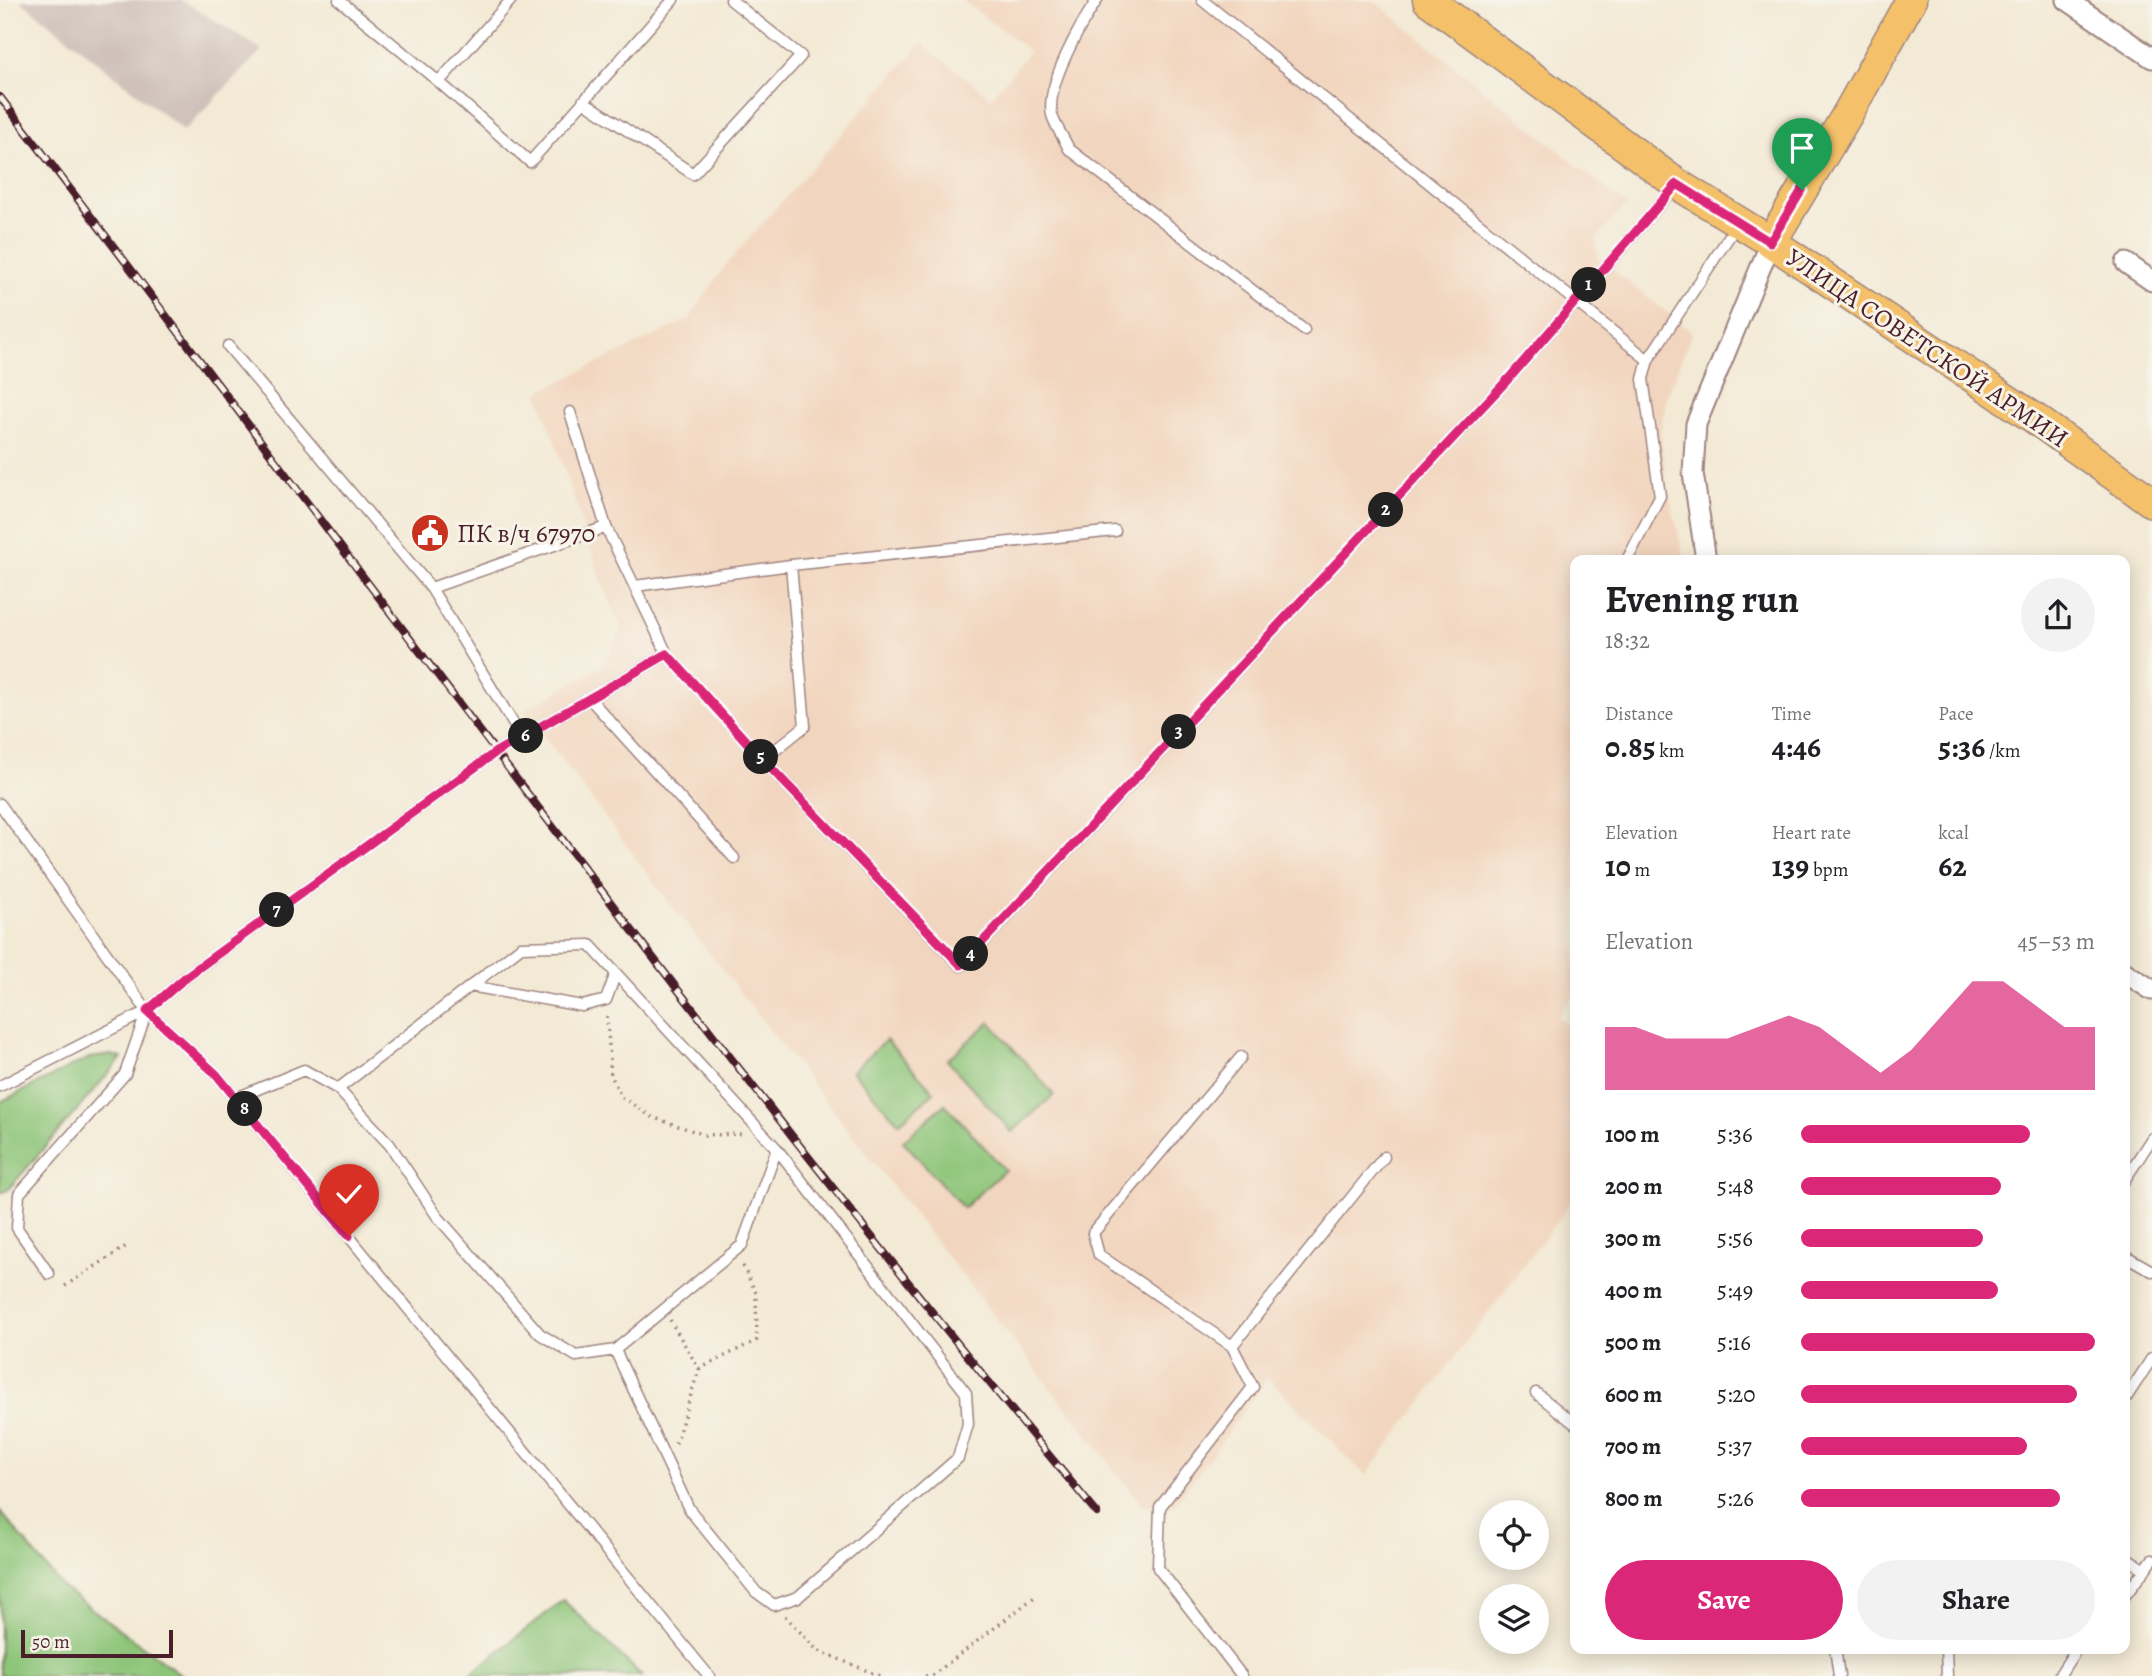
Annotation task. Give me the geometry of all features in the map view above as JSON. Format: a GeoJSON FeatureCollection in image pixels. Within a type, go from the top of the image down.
{"type":"FeatureCollection","features":[{"type":"Feature","properties":{"kind":"main road"},"geometry":{"type":"LineString","coordinates":[[1770,242],[1847,115],[1911,0]]}},
{"type":"Feature","properties":{"kind":"main road","name":"УЛИЦА СОВЕТСКОЙ АРМИИ"},"geometry":{"type":"LineString","coordinates":[[1432,1],[1677,184],[1770,242],[2031,416],[2152,502]]}},
{"type":"Feature","properties":{"kind":"street"},"geometry":{"type":"LineString","coordinates":[[2067,0],[2152,58]]}},
{"type":"Feature","properties":{"kind":"street"},"geometry":{"type":"LineString","coordinates":[[1705,555],[1693,473],[1696,424],[1770,242]]}},
{"type":"Feature","properties":{"kind":"street"},"geometry":{"type":"LineString","coordinates":[[2126,263],[2152,281]]}},
{"type":"Feature","properties":{"kind":"street"},"geometry":{"type":"LineString","coordinates":[[2130,976],[2152,990]]}},
{"type":"Feature","properties":{"kind":"lane"},"geometry":{"type":"LineString","coordinates":[[339,0],[439,82],[530,162],[673,0]]}},
{"type":"Feature","properties":{"kind":"lane"},"geometry":{"type":"LineString","coordinates":[[439,82],[510,0]]}},
{"type":"Feature","properties":{"kind":"lane"},"geometry":{"type":"LineString","coordinates":[[583,101],[693,174],[801,56],[731,0]]}},
{"type":"Feature","properties":{"kind":"lane"},"geometry":{"type":"LineString","coordinates":[[1097,0],[1074,35],[1056,82],[1051,114],[1069,149],[1304,330]]}},
{"type":"Feature","properties":{"kind":"lane"},"geometry":{"type":"LineString","coordinates":[[1202,0],[1576,299],[1648,360]]}},
{"type":"Feature","properties":{"kind":"lane"},"geometry":{"type":"LineString","coordinates":[[570,412],[606,527],[667,654],[763,760],[961,965],[1512,375],[1677,184]]}},
{"type":"Feature","properties":{"kind":"lane"},"geometry":{"type":"LineString","coordinates":[[1630,555],[1660,496],[1643,379],[1648,360],[1739,222]]}},
{"type":"Feature","properties":{"kind":"lane"},"geometry":{"type":"LineString","coordinates":[[228,346],[431,589],[522,738]]}},
{"type":"Feature","properties":{"kind":"lane"},"geometry":{"type":"LineString","coordinates":[[431,589],[606,527]]}},
{"type":"Feature","properties":{"kind":"lane"},"geometry":{"type":"LineString","coordinates":[[635,586],[791,565],[1115,531]]}},
{"type":"Feature","properties":{"kind":"lane"},"geometry":{"type":"LineString","coordinates":[[763,760],[805,726],[791,565]]}},
{"type":"Feature","properties":{"kind":"lane"},"geometry":{"type":"LineString","coordinates":[[0,1086],[147,1011],[187,976],[496,752],[667,654]]}},
{"type":"Feature","properties":{"kind":"lane"},"geometry":{"type":"LineString","coordinates":[[590,699],[734,858]]}},
{"type":"Feature","properties":{"kind":"lane"},"geometry":{"type":"LineString","coordinates":[[0,804],[147,1011],[216,1074],[709,1676]]}},
{"type":"Feature","properties":{"kind":"lane"},"geometry":{"type":"LineString","coordinates":[[338,1089],[521,947],[590,945],[777,1149],[966,1393],[968,1424],[958,1458],[798,1598],[774,1605],[756,1592],[689,1509],[615,1350]]}},
{"type":"Feature","properties":{"kind":"lane"},"geometry":{"type":"LineString","coordinates":[[470,986],[582,1006],[606,1000],[616,973]]}},
{"type":"Feature","properties":{"kind":"lane"},"geometry":{"type":"LineString","coordinates":[[49,1274],[17,1228],[19,1194],[125,1074],[147,1011]]}},
{"type":"Feature","properties":{"kind":"lane"},"geometry":{"type":"LineString","coordinates":[[1241,1057],[1093,1233],[1099,1255],[1232,1346],[1253,1387],[1160,1507],[1158,1569],[1242,1676]]}},
{"type":"Feature","properties":{"kind":"lane"},"geometry":{"type":"LineString","coordinates":[[236,1098],[304,1070],[338,1089],[390,1146],[437,1216],[540,1334],[576,1356],[615,1350],[742,1245],[777,1149]]}},
{"type":"Feature","properties":{"kind":"lane"},"geometry":{"type":"LineString","coordinates":[[2130,1172],[2152,1138]]}},
{"type":"Feature","properties":{"kind":"lane"},"geometry":{"type":"LineString","coordinates":[[1232,1346],[1384,1157]]}},
{"type":"Feature","properties":{"kind":"lane"},"geometry":{"type":"LineString","coordinates":[[2130,1258],[2152,1271]]}},
{"type":"Feature","properties":{"kind":"lane"},"geometry":{"type":"LineString","coordinates":[[2130,1392],[2152,1358]]}},
{"type":"Feature","properties":{"kind":"lane"},"geometry":{"type":"LineString","coordinates":[[1536,1393],[1570,1420]]}},
{"type":"Feature","properties":{"kind":"lane"},"geometry":{"type":"LineString","coordinates":[[2130,1560],[2145,1570]]}},
{"type":"Feature","properties":{"kind":"lane"},"geometry":{"type":"LineString","coordinates":[[2130,1589],[2152,1560]]}},
{"type":"Feature","properties":{"kind":"lane"},"geometry":{"type":"LineString","coordinates":[[1836,1654],[1839,1676]]}},
{"type":"Feature","properties":{"kind":"lane"},"geometry":{"type":"LineString","coordinates":[[1945,1654],[1947,1676]]}},
{"type":"Feature","properties":{"kind":"lane"},"geometry":{"type":"LineString","coordinates":[[2059,1676],[2073,1654]]}},
{"type":"Feature","properties":{"kind":"path"},"geometry":{"type":"LineString","coordinates":[[606,1000],[611,1075],[621,1097],[652,1117],[705,1135],[763,1133]]}},
{"type":"Feature","properties":{"kind":"path"},"geometry":{"type":"LineString","coordinates":[[65,1286],[128,1245]]}},
{"type":"Feature","properties":{"kind":"path"},"geometry":{"type":"LineString","coordinates":[[669,1465],[699,1369],[757,1340],[756,1293],[736,1250]]}},
{"type":"Feature","properties":{"kind":"path"},"geometry":{"type":"LineString","coordinates":[[663,1310],[699,1369]]}},
{"type":"Feature","properties":{"kind":"path"},"geometry":{"type":"LineString","coordinates":[[925,1676],[933,1675],[1036,1596]]}},
{"type":"Feature","properties":{"kind":"path"},"geometry":{"type":"LineString","coordinates":[[774,1605],[817,1650],[880,1676]]}},
{"type":"Feature","properties":{"kind":"shaded area"},"geometry":{"type":"Polygon","coordinates":[[[20,0],[181,0],[262,50],[184,131],[20,0]]]}},
{"type":"Feature","properties":{"kind":"shaded area"},"geometry":{"type":"Polygon","coordinates":[[[962,0],[1373,0],[1626,205],[1596,239],[1598,258],[1692,332],[1667,396],[1660,432],[1666,482],[1684,555],[1570,555],[1570,1000],[1557,1016],[1570,1026],[1570,1204],[1366,1476],[1268,1378],[1174,1506],[1143,1506],[656,885],[524,710],[603,666],[622,630],[603,585],[538,392],[689,319],[725,266],[922,43],[991,98],[1030,51],[962,0]]]}},
{"type":"Feature","properties":{"kind":"green space"},"geometry":{"type":"Polygon","coordinates":[[[990,1022],[1054,1095],[1012,1132],[947,1060],[990,1022]]]}},
{"type":"Feature","properties":{"kind":"green space"},"geometry":{"type":"Polygon","coordinates":[[[886,1040],[934,1092],[899,1123],[852,1071],[886,1040]]]}},
{"type":"Feature","properties":{"kind":"green space"},"geometry":{"type":"Polygon","coordinates":[[[111,1055],[122,1058],[8,1190],[0,1193],[0,1102],[89,1058],[111,1055]]]}},
{"type":"Feature","properties":{"kind":"green space"},"geometry":{"type":"Polygon","coordinates":[[[945,1104],[1005,1170],[963,1208],[903,1141],[945,1104]]]}},
{"type":"Feature","properties":{"kind":"green space"},"geometry":{"type":"Polygon","coordinates":[[[0,1511],[62,1587],[183,1676],[0,1676],[0,1511]]]}},
{"type":"Feature","properties":{"kind":"green space"},"geometry":{"type":"Polygon","coordinates":[[[563,1600],[642,1676],[468,1676],[563,1600]]]}},
{"type":"Feature","properties":{"kind":"railway"},"geometry":{"type":"LineString","coordinates":[[0,97],[677,989],[955,1340],[1097,1513]]}},
{"type":"Feature","properties":{"kind":"place","name":"ПК в/ч 67970"},"geometry":{"type":"Point","coordinates":[430,533]}},
{"type":"Feature","properties":{"kind":"route"},"geometry":{"type":"LineString","coordinates":[[349,1236],[216,1074],[147,1011],[187,976],[496,752],[667,654],[763,760],[961,965],[1512,375],[1677,184],[1770,242],[1802,190]]}}]}
